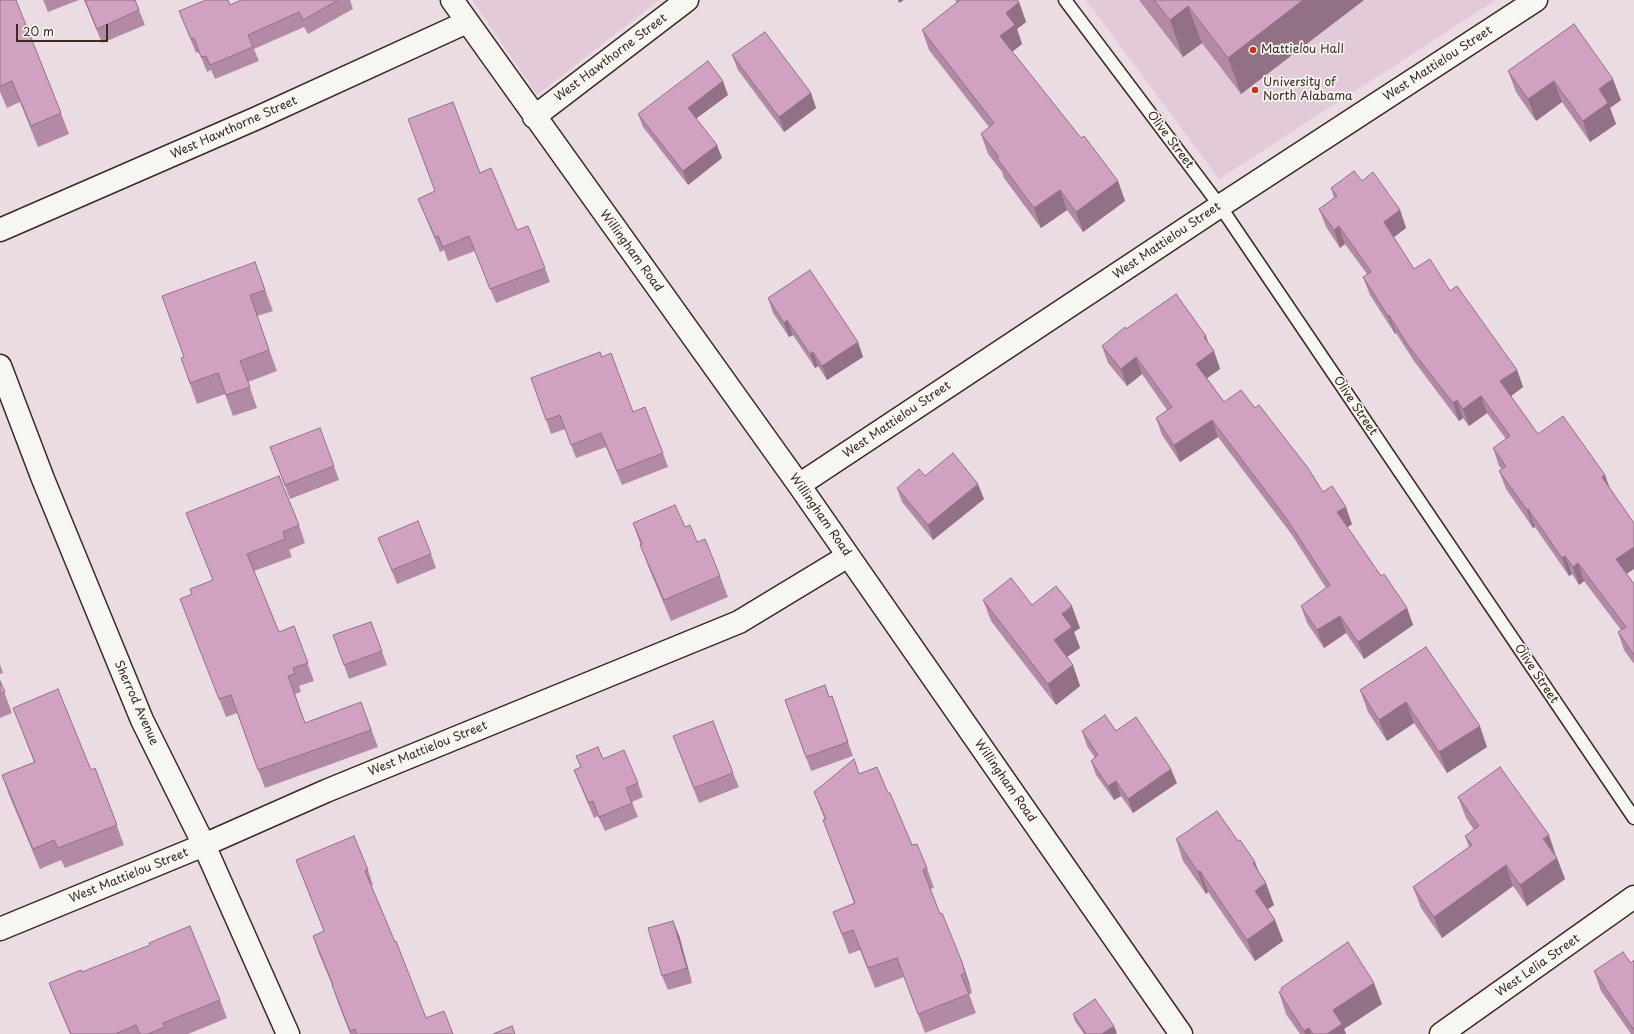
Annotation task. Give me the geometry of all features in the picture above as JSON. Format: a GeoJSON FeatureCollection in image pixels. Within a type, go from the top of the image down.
{"type":"FeatureCollection","features":[{"type":"Feature","properties":{"kind":"street","name":"Willingham Road"},"geometry":{"type":"LineString","coordinates":[[452,0],[799,485],[1182,1034]]}},
{"type":"Feature","properties":{"kind":"street","name":"West Hawthorne Street"},"geometry":{"type":"LineString","coordinates":[[534,116],[687,0]]}},
{"type":"Feature","properties":{"kind":"street","name":"West Mattielou Street"},"geometry":{"type":"LineString","coordinates":[[799,485],[1220,206],[1536,0]]}},
{"type":"Feature","properties":{"kind":"street","name":"West Hawthorne Street"},"geometry":{"type":"LineString","coordinates":[[0,230],[256,118],[467,22]]}},
{"type":"Feature","properties":{"kind":"street","name":"Sherrod Avenue"},"geometry":{"type":"LineString","coordinates":[[0,366],[43,479],[142,720],[204,845],[288,1034]]}},
{"type":"Feature","properties":{"kind":"street","name":"West Mattielou Street"},"geometry":{"type":"LineString","coordinates":[[0,929],[204,845],[334,788],[739,622],[848,556]]}},
{"type":"Feature","properties":{"kind":"street","name":"West Lelia Street"},"geometry":{"type":"LineString","coordinates":[[1441,1034],[1634,897]]}},
{"type":"Feature","properties":{"kind":"lane","name":"Olive Street"},"geometry":{"type":"LineString","coordinates":[[1065,0],[1220,206],[1634,818]]}},
{"type":"Feature","properties":{"kind":"shaded area"},"geometry":{"type":"Polygon","coordinates":[[[472,0],[659,0],[537,95],[472,0]]]}},
{"type":"Feature","properties":{"kind":"shaded area","name":"University of North Alabama"},"geometry":{"type":"Polygon","coordinates":[[[1086,0],[1496,0],[1219,179],[1086,0]]]}},
{"type":"Feature","properties":{"kind":"building"},"geometry":{"type":"Polygon","coordinates":[[[0,0],[16,0],[61,113],[31,126],[12,81],[0,86],[0,0]]]}},
{"type":"Feature","properties":{"kind":"building"},"geometry":{"type":"Polygon","coordinates":[[[85,0],[135,0],[139,10],[97,29],[85,0]]]}},
{"type":"Feature","properties":{"kind":"building"},"geometry":{"type":"Polygon","coordinates":[[[206,0],[228,0],[230,5],[241,0],[338,0],[303,20],[299,12],[248,35],[253,47],[210,65],[206,56],[201,57],[194,38],[191,39],[179,11],[206,0]]]}},
{"type":"Feature","properties":{"kind":"building"},"geometry":{"type":"Polygon","coordinates":[[[960,0],[1017,0],[1019,2],[1006,13],[1015,25],[1000,36],[1081,138],[1084,136],[1118,181],[1076,212],[1060,190],[1034,208],[997,158],[999,157],[981,134],[994,123],[922,30],[960,0]]]}},
{"type":"Feature","properties":{"kind":"building"},"geometry":{"type":"Polygon","coordinates":[[[1154,0],[1303,0],[1228,58],[1188,6],[1170,20],[1154,0]]]}},
{"type":"Feature","properties":{"kind":"building"},"geometry":{"type":"Polygon","coordinates":[[[1574,24],[1613,79],[1599,89],[1608,103],[1583,121],[1554,81],[1528,99],[1508,71],[1574,24]]]}},
{"type":"Feature","properties":{"kind":"building"},"geometry":{"type":"Polygon","coordinates":[[[765,32],[811,93],[779,117],[732,55],[765,32]]]}},
{"type":"Feature","properties":{"kind":"building"},"geometry":{"type":"Polygon","coordinates":[[[708,61],[723,81],[688,108],[717,145],[683,171],[638,114],[708,61]]]}},
{"type":"Feature","properties":{"kind":"building"},"geometry":{"type":"Polygon","coordinates":[[[453,102],[480,173],[491,168],[517,230],[528,226],[545,268],[490,289],[469,236],[443,247],[438,236],[435,237],[418,199],[435,191],[408,119],[453,102]]]}},
{"type":"Feature","properties":{"kind":"building"},"geometry":{"type":"Polygon","coordinates":[[[1354,171],[1362,181],[1373,172],[1400,210],[1384,222],[1414,269],[1430,259],[1450,291],[1457,286],[1517,370],[1500,381],[1538,434],[1563,416],[1605,475],[1602,477],[1634,523],[1634,547],[1616,559],[1634,584],[1634,655],[1618,632],[1626,627],[1578,563],[1573,567],[1565,556],[1562,558],[1528,509],[1527,510],[1499,471],[1506,466],[1493,448],[1510,436],[1481,396],[1463,409],[1457,400],[1453,403],[1407,344],[1363,277],[1371,272],[1339,226],[1334,230],[1319,209],[1337,196],[1331,188],[1354,171]]]}},
{"type":"Feature","properties":{"kind":"building"},"geometry":{"type":"Polygon","coordinates":[[[255,262],[265,290],[250,295],[269,350],[240,361],[250,387],[226,395],[218,373],[190,383],[181,358],[184,357],[162,296],[255,262]]]}},
{"type":"Feature","properties":{"kind":"building"},"geometry":{"type":"Polygon","coordinates":[[[810,270],[858,342],[822,366],[813,352],[810,354],[787,320],[784,323],[768,298],[810,270]]]}},
{"type":"Feature","properties":{"kind":"building"},"geometry":{"type":"Polygon","coordinates":[[[1176,294],[1206,336],[1204,337],[1214,351],[1196,364],[1224,402],[1241,390],[1255,408],[1259,405],[1308,468],[1323,492],[1332,486],[1346,507],[1337,512],[1381,576],[1384,574],[1407,608],[1358,642],[1340,616],[1317,630],[1301,606],[1330,585],[1286,518],[1212,420],[1174,445],[1156,418],[1172,407],[1136,357],[1121,369],[1102,346],[1125,327],[1126,329],[1176,294]]]}},
{"type":"Feature","properties":{"kind":"building"},"geometry":{"type":"Polygon","coordinates":[[[600,352],[602,357],[611,353],[633,412],[645,407],[663,453],[617,471],[601,433],[571,445],[560,415],[546,420],[531,378],[600,352]]]}},
{"type":"Feature","properties":{"kind":"building"},"geometry":{"type":"Polygon","coordinates":[[[320,428],[334,466],[285,485],[270,447],[320,428]]]}},
{"type":"Feature","properties":{"kind":"building"},"geometry":{"type":"Polygon","coordinates":[[[953,453],[978,484],[928,525],[897,488],[919,469],[925,476],[953,453]]]}},
{"type":"Feature","properties":{"kind":"building"},"geometry":{"type":"Polygon","coordinates":[[[279,476],[299,525],[283,532],[285,539],[247,554],[279,632],[294,626],[308,663],[293,668],[295,674],[288,676],[305,723],[361,702],[371,730],[258,770],[231,695],[219,699],[180,599],[192,594],[190,589],[213,580],[186,513],[279,476]]]}},
{"type":"Feature","properties":{"kind":"building"},"geometry":{"type":"Polygon","coordinates":[[[675,505],[685,527],[690,525],[697,542],[705,539],[720,576],[664,600],[640,545],[642,544],[633,523],[675,505]]]}},
{"type":"Feature","properties":{"kind":"building"},"geometry":{"type":"Polygon","coordinates":[[[418,521],[431,554],[392,570],[378,538],[418,521]]]}},
{"type":"Feature","properties":{"kind":"building"},"geometry":{"type":"Polygon","coordinates":[[[1011,578],[1032,605],[1056,586],[1072,606],[1062,614],[1072,627],[1054,640],[1073,665],[1048,684],[983,600],[1011,578]]]}},
{"type":"Feature","properties":{"kind":"building"},"geometry":{"type":"Polygon","coordinates":[[[371,622],[382,651],[344,665],[333,635],[371,622]]]}},
{"type":"Feature","properties":{"kind":"building"},"geometry":{"type":"Polygon","coordinates":[[[1426,647],[1480,726],[1439,752],[1406,702],[1379,720],[1360,690],[1426,647]]]}},
{"type":"Feature","properties":{"kind":"building"},"geometry":{"type":"Polygon","coordinates":[[[0,681],[5,692],[0,694],[0,681]]]}},
{"type":"Feature","properties":{"kind":"building"},"geometry":{"type":"Polygon","coordinates":[[[825,685],[829,697],[832,696],[848,742],[806,757],[785,700],[825,685]]]}},
{"type":"Feature","properties":{"kind":"building"},"geometry":{"type":"Polygon","coordinates":[[[58,689],[91,770],[95,768],[117,825],[58,848],[54,840],[33,849],[2,775],[35,762],[13,708],[58,689]]]}},
{"type":"Feature","properties":{"kind":"building"},"geometry":{"type":"Polygon","coordinates":[[[1105,715],[1116,731],[1136,717],[1171,769],[1128,799],[1116,781],[1108,786],[1091,761],[1098,755],[1082,731],[1105,715]]]}},
{"type":"Feature","properties":{"kind":"building"},"geometry":{"type":"Polygon","coordinates":[[[713,721],[733,773],[694,788],[673,736],[713,721]]]}},
{"type":"Feature","properties":{"kind":"building"},"geometry":{"type":"Polygon","coordinates":[[[598,747],[603,759],[624,750],[638,783],[626,788],[632,803],[599,817],[593,801],[589,803],[574,770],[581,767],[576,756],[598,747]]]}},
{"type":"Feature","properties":{"kind":"building"},"geometry":{"type":"Polygon","coordinates":[[[854,759],[859,774],[877,767],[888,793],[890,793],[912,845],[917,844],[927,868],[923,870],[940,914],[942,913],[962,962],[965,973],[961,975],[969,994],[918,1014],[897,958],[868,968],[853,930],[842,934],[833,912],[855,903],[823,820],[826,819],[814,792],[854,759]]]}},
{"type":"Feature","properties":{"kind":"building"},"geometry":{"type":"Polygon","coordinates":[[[1500,767],[1549,835],[1543,839],[1557,858],[1520,885],[1506,865],[1434,917],[1413,887],[1472,845],[1465,836],[1479,826],[1458,797],[1500,767]]]}},
{"type":"Feature","properties":{"kind":"building"},"geometry":{"type":"Polygon","coordinates":[[[1217,811],[1255,862],[1253,863],[1266,883],[1255,891],[1275,920],[1247,940],[1200,871],[1198,872],[1176,839],[1217,811]]]}},
{"type":"Feature","properties":{"kind":"building"},"geometry":{"type":"Polygon","coordinates":[[[354,836],[368,870],[365,871],[395,942],[396,941],[426,1018],[444,1011],[453,1034],[357,1034],[355,1029],[350,1031],[313,936],[324,931],[296,860],[354,836]]]}},
{"type":"Feature","properties":{"kind":"building"},"geometry":{"type":"Polygon","coordinates":[[[673,921],[687,968],[662,976],[648,928],[673,921]]]}},
{"type":"Feature","properties":{"kind":"building"},"geometry":{"type":"Polygon","coordinates":[[[190,926],[220,1000],[163,1023],[165,1027],[148,1034],[140,1034],[136,1025],[115,1034],[71,1034],[49,983],[81,970],[82,972],[150,945],[149,943],[190,926]]]}},
{"type":"Feature","properties":{"kind":"building"},"geometry":{"type":"Polygon","coordinates":[[[1348,942],[1374,983],[1333,1010],[1342,1024],[1327,1034],[1313,1034],[1309,1028],[1304,1031],[1279,992],[1282,990],[1281,988],[1348,942]]]}},
{"type":"Feature","properties":{"kind":"building"},"geometry":{"type":"Polygon","coordinates":[[[1623,952],[1631,963],[1634,960],[1634,1030],[1594,971],[1623,952]]]}},
{"type":"Feature","properties":{"kind":"building"},"geometry":{"type":"Polygon","coordinates":[[[1095,999],[1114,1026],[1102,1034],[1086,1034],[1073,1014],[1095,999]]]}},
{"type":"Feature","properties":{"kind":"building"},"geometry":{"type":"Polygon","coordinates":[[[512,1026],[515,1034],[493,1034],[512,1026]]]}},
{"type":"Feature","properties":{"kind":"place","name":"Mattielou Hall"},"geometry":{"type":"Point","coordinates":[1253,50]}},
{"type":"Feature","properties":{"kind":"place","name":"University of North Alabama"},"geometry":{"type":"Point","coordinates":[1255,90]}}]}
